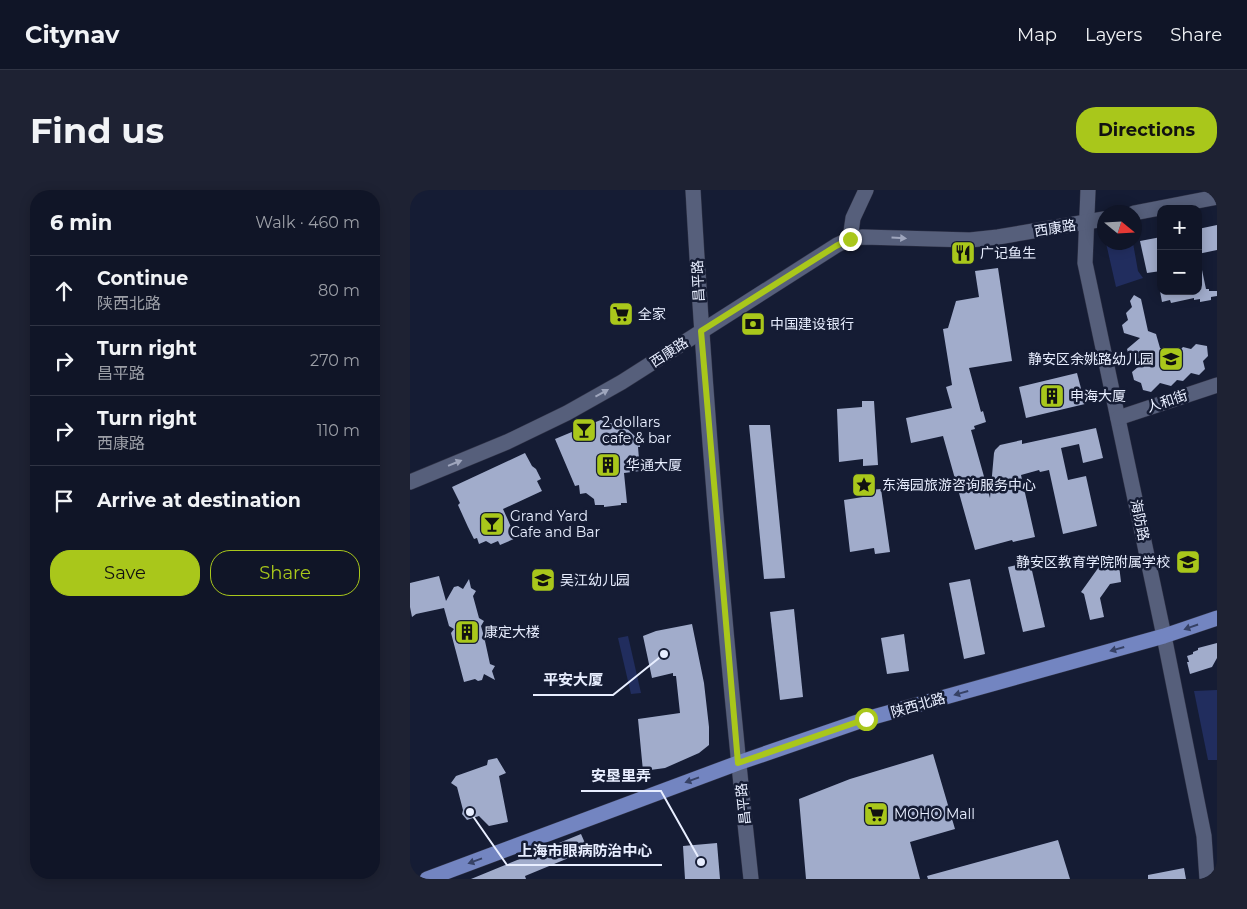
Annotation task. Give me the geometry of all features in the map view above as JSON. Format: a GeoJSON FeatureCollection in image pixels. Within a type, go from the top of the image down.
{"type":"FeatureCollection","features":[{"type":"Feature","properties":{"kind":"main road","name":"陕西北路"},"geometry":{"type":"LineString","coordinates":[[427,879],[738,763],[866,719],[1164,636],[1217,618]]}},
{"type":"Feature","properties":{"kind":"street","name":"昌平路"},"geometry":{"type":"LineString","coordinates":[[693,190],[701,331],[738,763],[751,879]]}},
{"type":"Feature","properties":{"kind":"street"},"geometry":{"type":"LineString","coordinates":[[850,239],[853,218],[866,190]]}},
{"type":"Feature","properties":{"kind":"street","name":"海防路"},"geometry":{"type":"LineString","coordinates":[[1088,190],[1085,263],[1164,636],[1204,836],[1208,879]]}},
{"type":"Feature","properties":{"kind":"street"},"geometry":{"type":"LineString","coordinates":[[1142,211],[1217,197]]}},
{"type":"Feature","properties":{"kind":"street","name":"西康路"},"geometry":{"type":"LineString","coordinates":[[410,482],[507,442],[567,413],[622,382],[836,246],[850,239],[863,237],[970,240],[1097,221]]}},
{"type":"Feature","properties":{"kind":"street","name":"人和街"},"geometry":{"type":"LineString","coordinates":[[1118,418],[1217,385]]}},
{"type":"Feature","properties":{"kind":"shaded area"},"geometry":{"type":"Polygon","coordinates":[[[1108,250],[1134,250],[1138,271],[1143,278],[1116,287],[1108,250]]]}},
{"type":"Feature","properties":{"kind":"shaded area"},"geometry":{"type":"Polygon","coordinates":[[[628,636],[641,693],[631,694],[618,638],[628,636]]]}},
{"type":"Feature","properties":{"kind":"shaded area"},"geometry":{"type":"Polygon","coordinates":[[[1217,690],[1217,760],[1208,760],[1194,691],[1217,690]]]}},
{"type":"Feature","properties":{"kind":"building"},"geometry":{"type":"Polygon","coordinates":[[[1217,225],[1217,250],[1202,253],[1202,228],[1217,225]]]}},
{"type":"Feature","properties":{"kind":"building"},"geometry":{"type":"Polygon","coordinates":[[[1157,238],[1157,272],[1147,273],[1142,241],[1157,238]]]}},
{"type":"Feature","properties":{"kind":"building"},"geometry":{"type":"Polygon","coordinates":[[[998,268],[1012,361],[969,368],[981,412],[983,411],[986,422],[974,426],[975,429],[971,430],[990,498],[994,453],[1000,445],[1022,440],[1022,444],[1096,428],[1103,458],[1083,463],[1079,444],[1061,448],[1068,480],[1086,476],[1097,526],[1063,534],[1049,470],[1040,472],[1039,470],[1021,475],[1035,537],[1013,542],[1012,540],[975,550],[943,436],[911,443],[906,418],[952,408],[946,387],[952,385],[943,329],[948,328],[956,301],[979,297],[975,271],[998,268]]]}},
{"type":"Feature","properties":{"kind":"building"},"geometry":{"type":"Polygon","coordinates":[[[1202,270],[1206,289],[1217,291],[1217,296],[1211,297],[1211,300],[1200,302],[1200,299],[1194,300],[1194,298],[1171,303],[1170,300],[1162,302],[1161,295],[1202,295],[1202,270]]]}},
{"type":"Feature","properties":{"kind":"building"},"geometry":{"type":"Polygon","coordinates":[[[1134,295],[1141,299],[1148,331],[1156,334],[1160,348],[1176,354],[1183,347],[1191,349],[1196,344],[1207,346],[1208,356],[1203,361],[1205,369],[1199,375],[1191,373],[1183,381],[1177,380],[1171,386],[1160,383],[1151,392],[1143,390],[1141,383],[1134,380],[1132,372],[1144,362],[1129,356],[1127,349],[1140,338],[1124,333],[1122,325],[1128,320],[1126,313],[1132,307],[1130,301],[1134,295]]]}},
{"type":"Feature","properties":{"kind":"building","name":"申海大厦"},"geometry":{"type":"Polygon","coordinates":[[[1077,373],[1085,404],[1026,418],[1019,387],[1077,373]]]}},
{"type":"Feature","properties":{"kind":"building"},"geometry":{"type":"Polygon","coordinates":[[[862,401],[874,401],[878,465],[863,466],[863,459],[839,462],[837,409],[862,407],[862,401]]]}},
{"type":"Feature","properties":{"kind":"building","name":"华通大厦"},"geometry":{"type":"Polygon","coordinates":[[[603,419],[604,424],[621,422],[637,438],[640,438],[640,447],[638,447],[640,471],[624,473],[627,503],[604,507],[604,505],[595,505],[594,499],[586,493],[580,494],[579,485],[575,486],[555,439],[603,419]]]}},
{"type":"Feature","properties":{"kind":"building"},"geometry":{"type":"Polygon","coordinates":[[[749,425],[770,425],[785,578],[764,579],[749,425]]]}},
{"type":"Feature","properties":{"kind":"building"},"geometry":{"type":"Polygon","coordinates":[[[525,453],[541,479],[537,481],[542,491],[503,509],[516,538],[500,545],[498,541],[491,544],[486,541],[479,544],[477,538],[474,539],[468,527],[452,487],[525,453]]]}},
{"type":"Feature","properties":{"kind":"building"},"geometry":{"type":"Polygon","coordinates":[[[881,489],[890,552],[875,554],[874,548],[850,552],[844,500],[869,496],[869,490],[881,489]]]}},
{"type":"Feature","properties":{"kind":"building"},"geometry":{"type":"Polygon","coordinates":[[[1112,561],[1119,565],[1121,582],[1110,584],[1100,598],[1104,617],[1090,620],[1084,594],[1081,592],[1101,564],[1112,561]]]}},
{"type":"Feature","properties":{"kind":"building"},"geometry":{"type":"Polygon","coordinates":[[[1030,562],[1045,627],[1023,632],[1008,567],[1030,562]]]}},
{"type":"Feature","properties":{"kind":"building","name":"康定大楼"},"geometry":{"type":"Polygon","coordinates":[[[439,576],[446,601],[454,587],[458,586],[463,589],[469,579],[471,588],[476,591],[473,596],[479,618],[484,621],[481,626],[483,633],[488,636],[485,641],[490,664],[495,666],[492,671],[495,680],[484,674],[482,680],[478,681],[475,679],[464,682],[451,633],[454,629],[449,626],[444,608],[416,614],[412,617],[410,583],[439,576]]]}},
{"type":"Feature","properties":{"kind":"building"},"geometry":{"type":"Polygon","coordinates":[[[970,579],[985,654],[964,659],[949,583],[970,579]]]}},
{"type":"Feature","properties":{"kind":"building"},"geometry":{"type":"Polygon","coordinates":[[[794,609],[803,697],[780,700],[770,612],[794,609]]]}},
{"type":"Feature","properties":{"kind":"building"},"geometry":{"type":"Polygon","coordinates":[[[692,624],[704,683],[709,745],[699,753],[665,768],[643,771],[638,719],[680,713],[676,676],[673,676],[673,673],[652,678],[643,636],[656,631],[692,624]]]}},
{"type":"Feature","properties":{"kind":"building"},"geometry":{"type":"Polygon","coordinates":[[[904,634],[909,671],[887,674],[881,638],[904,634]]]}},
{"type":"Feature","properties":{"kind":"building"},"geometry":{"type":"Polygon","coordinates":[[[1217,643],[1217,658],[1212,667],[1190,674],[1187,656],[1193,654],[1198,648],[1217,643]]]}},
{"type":"Feature","properties":{"kind":"building","name":"MOHO Mall"},"geometry":{"type":"Polygon","coordinates":[[[933,754],[955,829],[910,842],[920,879],[806,879],[799,799],[850,779],[933,754]]]}},
{"type":"Feature","properties":{"kind":"building"},"geometry":{"type":"Polygon","coordinates":[[[497,758],[506,773],[499,776],[508,822],[489,826],[479,816],[467,820],[462,814],[463,810],[457,787],[451,783],[456,776],[487,765],[488,760],[497,758]]]}},
{"type":"Feature","properties":{"kind":"building"},"geometry":{"type":"Polygon","coordinates":[[[581,834],[588,850],[525,876],[526,879],[471,879],[581,834]]]}},
{"type":"Feature","properties":{"kind":"building"},"geometry":{"type":"Polygon","coordinates":[[[1058,840],[1070,879],[928,879],[927,876],[1058,840]]]}},
{"type":"Feature","properties":{"kind":"building"},"geometry":{"type":"Polygon","coordinates":[[[717,843],[720,879],[685,879],[683,846],[717,843]]]}},
{"type":"Feature","properties":{"kind":"building"},"geometry":{"type":"Polygon","coordinates":[[[1184,868],[1186,879],[1148,879],[1148,875],[1184,868]]]}},
{"type":"Feature","properties":{"kind":"place","name":"广记鱼生"},"geometry":{"type":"Point","coordinates":[963,253]}},
{"type":"Feature","properties":{"kind":"place","name":"全家"},"geometry":{"type":"Point","coordinates":[621,314]}},
{"type":"Feature","properties":{"kind":"place","name":"中国建设银行"},"geometry":{"type":"Point","coordinates":[753,324]}},
{"type":"Feature","properties":{"kind":"place","name":"静安区余姚路幼儿园"},"geometry":{"type":"Point","coordinates":[1171,359]}},
{"type":"Feature","properties":{"kind":"place","name":"申海大厦"},"geometry":{"type":"Point","coordinates":[1052,396]}},
{"type":"Feature","properties":{"kind":"place","name":"2 dollars cafe & bar"},"geometry":{"type":"Point","coordinates":[584,430]}},
{"type":"Feature","properties":{"kind":"place","name":"华通大厦"},"geometry":{"type":"Point","coordinates":[608,465]}},
{"type":"Feature","properties":{"kind":"place","name":"东海园旅游咨询服务中心"},"geometry":{"type":"Point","coordinates":[864,485]}},
{"type":"Feature","properties":{"kind":"place","name":"Grand Yard Cafe and Bar"},"geometry":{"type":"Point","coordinates":[492,524]}},
{"type":"Feature","properties":{"kind":"place","name":"静安区教育学院附属学校"},"geometry":{"type":"Point","coordinates":[1188,562]}},
{"type":"Feature","properties":{"kind":"place","name":"吴江幼儿园"},"geometry":{"type":"Point","coordinates":[543,580]}},
{"type":"Feature","properties":{"kind":"place","name":"康定大楼"},"geometry":{"type":"Point","coordinates":[467,632]}},
{"type":"Feature","properties":{"kind":"place","name":"平安大厦"},"geometry":{"type":"Point","coordinates":[664,654]}},
{"type":"Feature","properties":{"kind":"place","name":"上海市眼病防治中心"},"geometry":{"type":"Point","coordinates":[470,812]}},
{"type":"Feature","properties":{"kind":"place","name":"MOHO Mall"},"geometry":{"type":"Point","coordinates":[876,814]}},
{"type":"Feature","properties":{"kind":"place","name":"安垦里弄"},"geometry":{"type":"Point","coordinates":[701,862]}},
{"type":"Feature","properties":{"kind":"route"},"geometry":{"type":"LineString","coordinates":[[850,239],[701,331],[738,763],[866,719]]}}]}
